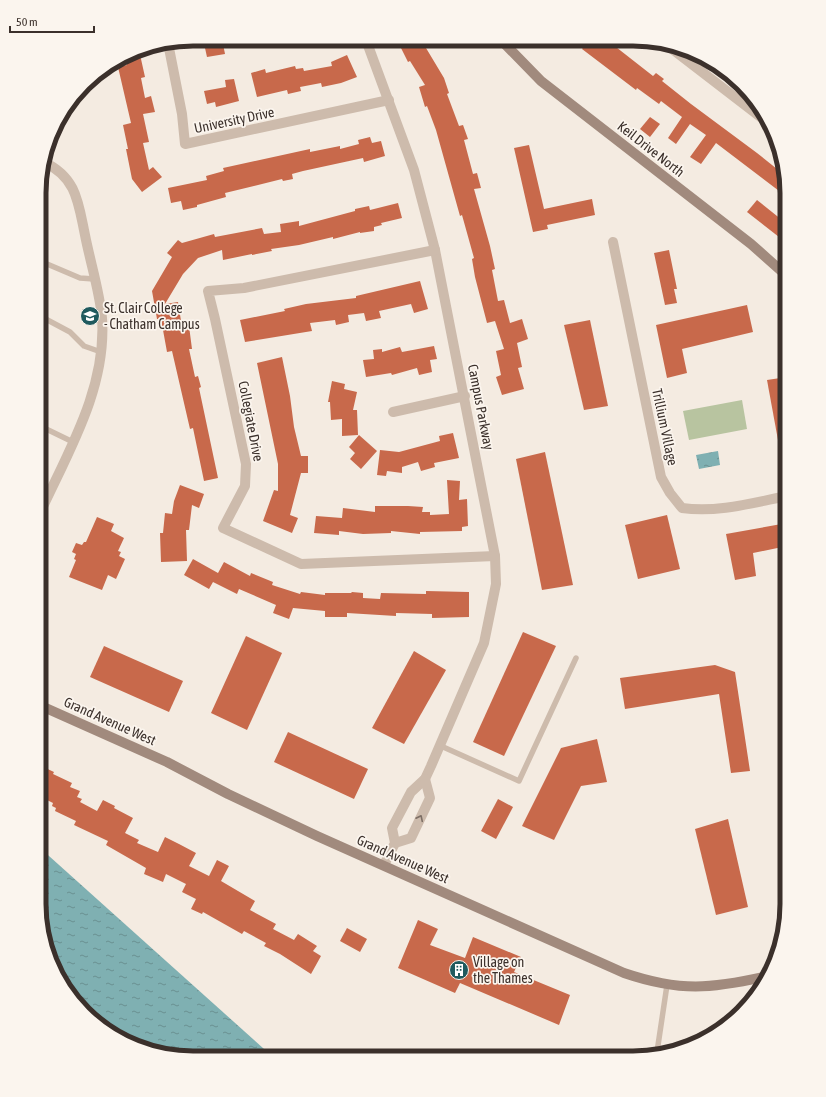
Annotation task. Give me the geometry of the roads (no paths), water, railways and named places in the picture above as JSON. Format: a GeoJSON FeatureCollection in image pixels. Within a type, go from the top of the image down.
{"type":"FeatureCollection","features":[{"type":"Feature","properties":{"kind":"main road","name":"Keil Drive North"},"geometry":{"type":"LineString","coordinates":[[507,46],[540,81],[751,244],[780,270]]}},
{"type":"Feature","properties":{"kind":"main road","name":"Grand Avenue West"},"geometry":{"type":"LineString","coordinates":[[46,708],[167,762],[228,794],[617,970],[645,980],[667,985],[712,987],[760,978]]}},
{"type":"Feature","properties":{"kind":"street","name":"Campus Parkway"},"geometry":{"type":"LineString","coordinates":[[368,46],[414,170],[435,250],[465,396],[495,556],[496,584],[484,643],[441,746],[425,779],[411,792],[392,828],[395,843],[384,865]]}},
{"type":"Feature","properties":{"kind":"street","name":"University Drive"},"geometry":{"type":"LineString","coordinates":[[169,48],[182,114],[185,144],[389,100]]}},
{"type":"Feature","properties":{"kind":"street"},"geometry":{"type":"LineString","coordinates":[[678,53],[757,114]]}},
{"type":"Feature","properties":{"kind":"street"},"geometry":{"type":"LineString","coordinates":[[46,500],[90,403],[103,344],[102,317],[76,194],[64,174],[49,165]]}},
{"type":"Feature","properties":{"kind":"street","name":"Trillium Village"},"geometry":{"type":"LineString","coordinates":[[613,242],[661,477],[670,493],[682,508],[691,509],[724,508],[780,497]]}},
{"type":"Feature","properties":{"kind":"street","name":"Collegiate Drive"},"geometry":{"type":"LineString","coordinates":[[435,250],[244,288],[208,291],[246,464],[247,475],[245,486],[222,528],[301,564],[495,556]]}},
{"type":"Feature","properties":{"kind":"street"},"geometry":{"type":"LineString","coordinates":[[393,412],[465,396]]}},
{"type":"Feature","properties":{"kind":"street"},"geometry":{"type":"LineString","coordinates":[[395,843],[411,838],[430,798],[425,779]]}},
{"type":"Feature","properties":{"kind":"lane"},"geometry":{"type":"LineString","coordinates":[[46,264],[80,278],[94,279]]}},
{"type":"Feature","properties":{"kind":"lane"},"geometry":{"type":"LineString","coordinates":[[46,319],[70,332],[84,346],[101,352]]}},
{"type":"Feature","properties":{"kind":"lane"},"geometry":{"type":"LineString","coordinates":[[46,429],[73,442]]}},
{"type":"Feature","properties":{"kind":"lane"},"geometry":{"type":"LineString","coordinates":[[441,746],[519,781],[576,658]]}},
{"type":"Feature","properties":{"kind":"lane"},"geometry":{"type":"LineString","coordinates":[[657,1049],[667,985]]}},
{"type":"Feature","properties":{"kind":"water"},"geometry":{"type":"Polygon","coordinates":[[[718,451],[720,465],[699,469],[696,455],[718,451]]]}},
{"type":"Feature","properties":{"kind":"water"},"geometry":{"type":"Polygon","coordinates":[[[46,853],[266,1051],[183,1051],[164,1048],[128,1036],[96,1015],[76,994],[66,978],[57,960],[51,942],[46,914],[46,853]]]}},
{"type":"Feature","properties":{"kind":"place","name":"St. Clair College - Chatham Campus"},"geometry":{"type":"Point","coordinates":[90,316]}},
{"type":"Feature","properties":{"kind":"place","name":"Village on the Thames"},"geometry":{"type":"Point","coordinates":[459,970]}}]}
